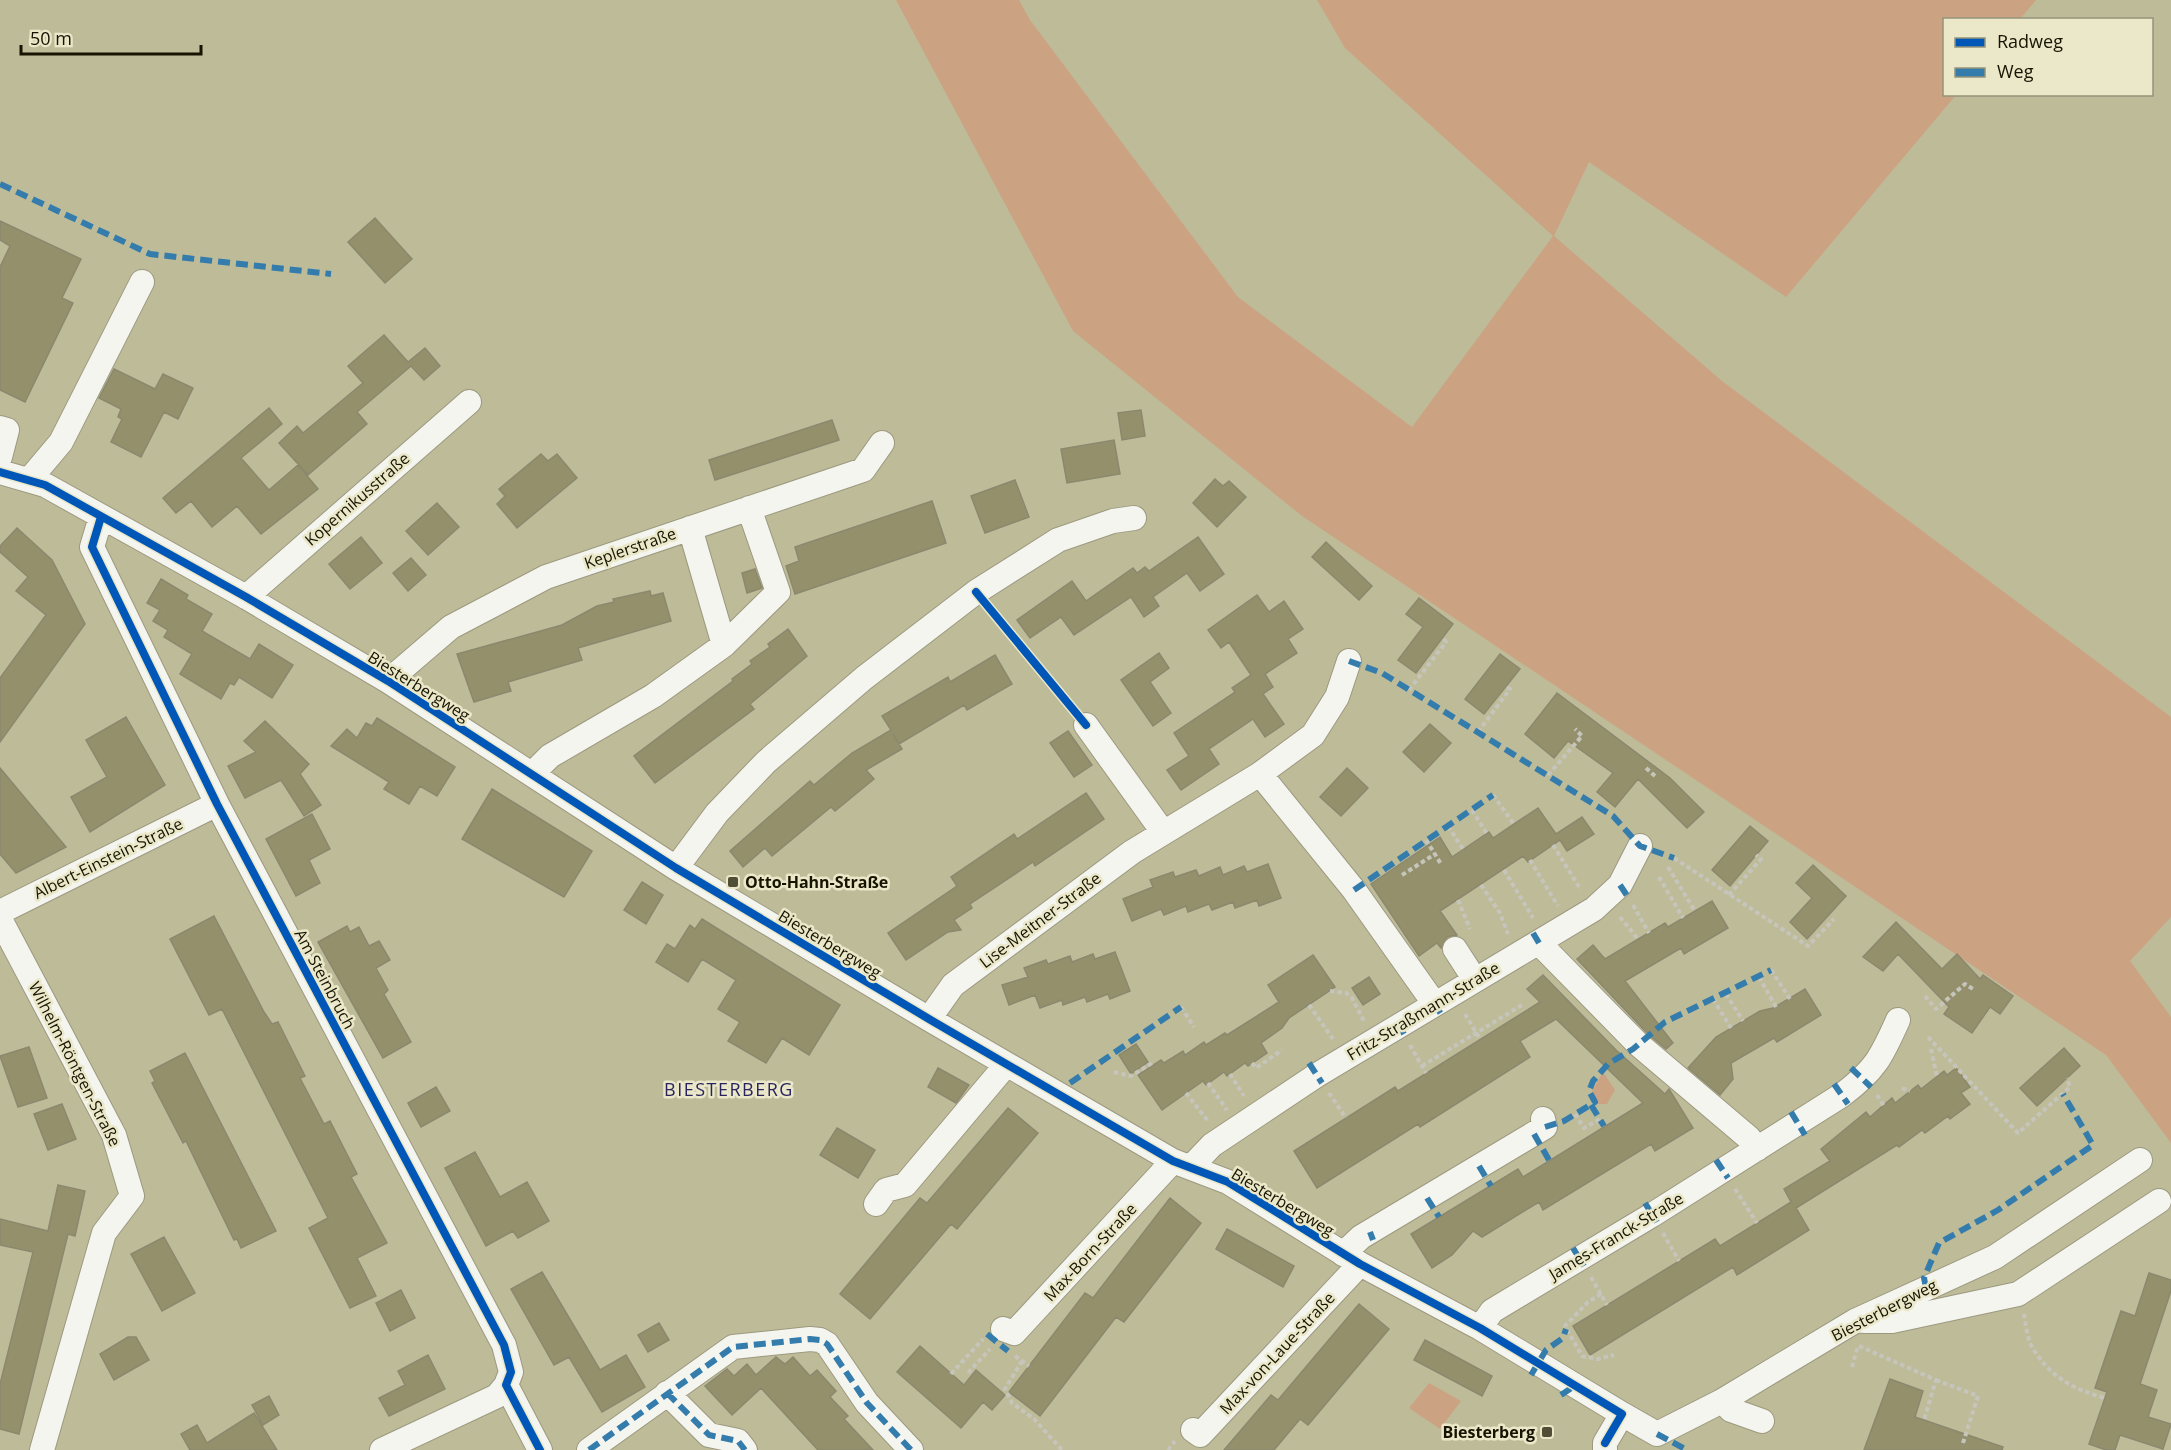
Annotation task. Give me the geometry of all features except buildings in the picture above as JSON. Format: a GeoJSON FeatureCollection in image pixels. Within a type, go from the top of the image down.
{"type":"FeatureCollection","features":[{"type":"Feature","properties":{"kind":"street"},"geometry":{"type":"LineString","coordinates":[[29,480],[61,442],[141,282]]}},
{"type":"Feature","properties":{"kind":"street","name":"Kopernikusstraße"},"geometry":{"type":"LineString","coordinates":[[246,597],[469,402]]}},
{"type":"Feature","properties":{"kind":"street"},"geometry":{"type":"LineString","coordinates":[[0,428],[7,430],[0,457]]}},
{"type":"Feature","properties":{"kind":"street","name":"Keplerstraße"},"geometry":{"type":"LineString","coordinates":[[388,681],[451,627],[546,576],[863,470],[882,443]]}},
{"type":"Feature","properties":{"kind":"street","name":"Biesterbergweg"},"geometry":{"type":"LineString","coordinates":[[0,472],[45,485],[246,597],[388,681],[676,868],[1006,1065],[1182,1164],[1228,1182],[1351,1259],[1480,1328],[1657,1434],[1722,1401],[1855,1321],[1995,1257],[2139,1160]]}},
{"type":"Feature","properties":{"kind":"street"},"geometry":{"type":"LineString","coordinates":[[532,774],[549,756],[653,696],[724,645],[778,592],[749,508]]}},
{"type":"Feature","properties":{"kind":"street","name":"Am Steinbruch"},"geometry":{"type":"LineString","coordinates":[[102,517],[92,546],[217,804],[504,1345],[511,1372],[506,1385],[540,1450]]}},
{"type":"Feature","properties":{"kind":"street"},"geometry":{"type":"LineString","coordinates":[[676,868],[717,813],[766,762],[864,678],[976,592],[1058,540],[1113,522],[1134,518]]}},
{"type":"Feature","properties":{"kind":"street"},"geometry":{"type":"LineString","coordinates":[[690,528],[724,645]]}},
{"type":"Feature","properties":{"kind":"street","name":"Lise-Meitner-Straße"},"geometry":{"type":"LineString","coordinates":[[929,1019],[953,985],[1131,852],[1260,774],[1313,735],[1337,697],[1349,661]]}},
{"type":"Feature","properties":{"kind":"street"},"geometry":{"type":"LineString","coordinates":[[1086,725],[1163,832]]}},
{"type":"Feature","properties":{"kind":"street"},"geometry":{"type":"LineString","coordinates":[[1260,774],[1354,890],[1434,1003]]}},
{"type":"Feature","properties":{"kind":"street","name":"Albert-Einstein-Straße"},"geometry":{"type":"LineString","coordinates":[[0,912],[217,804]]}},
{"type":"Feature","properties":{"kind":"street","name":"Fritz-Straßmann-Straße"},"geometry":{"type":"LineString","coordinates":[[1182,1164],[1317,1075],[1475,980],[1538,935],[1602,902],[1620,885],[1640,846]]}},
{"type":"Feature","properties":{"kind":"street","name":"Wilhelm-Röntgen-Straße"},"geometry":{"type":"LineString","coordinates":[[0,919],[114,1135],[132,1196],[104,1233],[42,1450]]}},
{"type":"Feature","properties":{"kind":"street"},"geometry":{"type":"LineString","coordinates":[[1538,935],[1638,1044],[1749,1138],[1757,1149]]}},
{"type":"Feature","properties":{"kind":"street"},"geometry":{"type":"LineString","coordinates":[[1455,949],[1475,980]]}},
{"type":"Feature","properties":{"kind":"street","name":"James-Franck-Straße"},"geometry":{"type":"LineString","coordinates":[[1480,1328],[1492,1311],[1757,1149],[1863,1080],[1880,1061],[1898,1020]]}},
{"type":"Feature","properties":{"kind":"street"},"geometry":{"type":"LineString","coordinates":[[881,1197],[905,1185],[1006,1065]]}},
{"type":"Feature","properties":{"kind":"street"},"geometry":{"type":"LineString","coordinates":[[1351,1259],[1361,1237],[1545,1127],[1543,1119]]}},
{"type":"Feature","properties":{"kind":"street","name":"Max-Born-Straße"},"geometry":{"type":"LineString","coordinates":[[1000,1335],[1014,1333],[1182,1164]]}},
{"type":"Feature","properties":{"kind":"street"},"geometry":{"type":"LineString","coordinates":[[1855,1321],[1892,1321],[2018,1294],[2159,1201]]}},
{"type":"Feature","properties":{"kind":"street","name":"Max-von-Laue-Straße"},"geometry":{"type":"LineString","coordinates":[[1193,1430],[1200,1435],[1351,1259]]}},
{"type":"Feature","properties":{"kind":"street"},"geometry":{"type":"LineString","coordinates":[[589,1450],[733,1347],[820,1340],[827,1344],[867,1403],[911,1450]]}},
{"type":"Feature","properties":{"kind":"street"},"geometry":{"type":"LineString","coordinates":[[382,1450],[497,1396],[506,1385]]}},
{"type":"Feature","properties":{"kind":"street"},"geometry":{"type":"LineString","coordinates":[[667,1393],[710,1435],[738,1441],[745,1450]]}},
{"type":"Feature","properties":{"kind":"street"},"geometry":{"type":"LineString","coordinates":[[1722,1401],[1731,1410],[1762,1421]]}},
{"type":"Feature","properties":{"kind":"street"},"geometry":{"type":"LineString","coordinates":[[1605,1447],[1623,1414]]}},
{"type":"Feature","properties":{"kind":"path"},"geometry":{"type":"LineString","coordinates":[[1409,690],[1446,642],[1443,638]]}},
{"type":"Feature","properties":{"kind":"path"},"geometry":{"type":"LineString","coordinates":[[1478,732],[1510,689],[1506,687]]}},
{"type":"Feature","properties":{"kind":"path"},"geometry":{"type":"LineString","coordinates":[[1548,776],[1582,736],[1575,729]]}},
{"type":"Feature","properties":{"kind":"path"},"geometry":{"type":"LineString","coordinates":[[1646,768],[1655,776]]}},
{"type":"Feature","properties":{"kind":"path"},"geometry":{"type":"LineString","coordinates":[[1493,795],[1514,824]]}},
{"type":"Feature","properties":{"kind":"path"},"geometry":{"type":"LineString","coordinates":[[1472,810],[1487,834]]}},
{"type":"Feature","properties":{"kind":"path"},"geometry":{"type":"LineString","coordinates":[[1448,826],[1464,849]]}},
{"type":"Feature","properties":{"kind":"path"},"geometry":{"type":"LineString","coordinates":[[1426,840],[1441,864]]}},
{"type":"Feature","properties":{"kind":"path"},"geometry":{"type":"LineString","coordinates":[[1553,845],[1584,895]]}},
{"type":"Feature","properties":{"kind":"path"},"geometry":{"type":"LineString","coordinates":[[1402,875],[1436,854]]}},
{"type":"Feature","properties":{"kind":"path"},"geometry":{"type":"LineString","coordinates":[[1729,895],[1761,859],[1756,855]]}},
{"type":"Feature","properties":{"kind":"path"},"geometry":{"type":"LineString","coordinates":[[1674,858],[1808,946],[1834,919]]}},
{"type":"Feature","properties":{"kind":"path"},"geometry":{"type":"LineString","coordinates":[[1530,861],[1562,913]]}},
{"type":"Feature","properties":{"kind":"path"},"geometry":{"type":"LineString","coordinates":[[1668,867],[1695,911]]}},
{"type":"Feature","properties":{"kind":"path"},"geometry":{"type":"LineString","coordinates":[[1504,870],[1538,935]]}},
{"type":"Feature","properties":{"kind":"path"},"geometry":{"type":"LineString","coordinates":[[1659,877],[1683,918]]}},
{"type":"Feature","properties":{"kind":"path"},"geometry":{"type":"LineString","coordinates":[[1481,885],[1500,913],[1506,932],[1513,941]]}},
{"type":"Feature","properties":{"kind":"path"},"geometry":{"type":"LineString","coordinates":[[1630,900],[1649,933]]}},
{"type":"Feature","properties":{"kind":"path"},"geometry":{"type":"LineString","coordinates":[[1614,911],[1638,939]]}},
{"type":"Feature","properties":{"kind":"path"},"geometry":{"type":"LineString","coordinates":[[1772,970],[1790,999]]}},
{"type":"Feature","properties":{"kind":"path"},"geometry":{"type":"LineString","coordinates":[[1759,977],[1776,1007]]}},
{"type":"Feature","properties":{"kind":"path"},"geometry":{"type":"LineString","coordinates":[[1925,996],[1936,1009],[1965,984],[1973,989]]}},
{"type":"Feature","properties":{"kind":"path"},"geometry":{"type":"LineString","coordinates":[[1330,991],[1346,993],[1352,998],[1368,1028]]}},
{"type":"Feature","properties":{"kind":"path"},"geometry":{"type":"LineString","coordinates":[[1726,994],[1743,1021]]}},
{"type":"Feature","properties":{"kind":"path"},"geometry":{"type":"LineString","coordinates":[[1713,999],[1731,1028]]}},
{"type":"Feature","properties":{"kind":"path"},"geometry":{"type":"LineString","coordinates":[[1460,1004],[1480,1039]]}},
{"type":"Feature","properties":{"kind":"path"},"geometry":{"type":"LineString","coordinates":[[1309,1005],[1337,1045]]}},
{"type":"Feature","properties":{"kind":"path"},"geometry":{"type":"LineString","coordinates":[[1422,1066],[1522,1005]]}},
{"type":"Feature","properties":{"kind":"path"},"geometry":{"type":"LineString","coordinates":[[1181,1007],[1194,1027]]}},
{"type":"Feature","properties":{"kind":"path"},"geometry":{"type":"LineString","coordinates":[[1928,1036],[2018,1133],[2070,1087],[2067,1078]]}},
{"type":"Feature","properties":{"kind":"path"},"geometry":{"type":"LineString","coordinates":[[1408,1042],[1426,1073]]}},
{"type":"Feature","properties":{"kind":"path"},"geometry":{"type":"LineString","coordinates":[[1931,1049],[1937,1077]]}},
{"type":"Feature","properties":{"kind":"path"},"geometry":{"type":"LineString","coordinates":[[1252,1063],[1256,1068],[1282,1050]]}},
{"type":"Feature","properties":{"kind":"path"},"geometry":{"type":"LineString","coordinates":[[1113,1072],[1131,1076],[1152,1063],[1153,1065]]}},
{"type":"Feature","properties":{"kind":"path"},"geometry":{"type":"LineString","coordinates":[[1230,1074],[1248,1103]]}},
{"type":"Feature","properties":{"kind":"path"},"geometry":{"type":"LineString","coordinates":[[1208,1083],[1230,1115]]}},
{"type":"Feature","properties":{"kind":"path"},"geometry":{"type":"LineString","coordinates":[[1902,1088],[1910,1091]]}},
{"type":"Feature","properties":{"kind":"path"},"geometry":{"type":"LineString","coordinates":[[1186,1093],[1213,1126]]}},
{"type":"Feature","properties":{"kind":"path"},"geometry":{"type":"LineString","coordinates":[[1334,1101],[1346,1118]]}},
{"type":"Feature","properties":{"kind":"path"},"geometry":{"type":"LineString","coordinates":[[1575,1114],[1584,1128],[1600,1119]]}},
{"type":"Feature","properties":{"kind":"path"},"geometry":{"type":"LineString","coordinates":[[1730,1181],[1757,1223]]}},
{"type":"Feature","properties":{"kind":"path"},"geometry":{"type":"LineString","coordinates":[[1658,1225],[1679,1261]]}},
{"type":"Feature","properties":{"kind":"path"},"geometry":{"type":"LineString","coordinates":[[1586,1269],[1607,1305]]}},
{"type":"Feature","properties":{"kind":"path"},"geometry":{"type":"LineString","coordinates":[[1601,1294],[1588,1302],[1565,1326],[1582,1356],[1598,1359],[1614,1355]]}},
{"type":"Feature","properties":{"kind":"path"},"geometry":{"type":"LineString","coordinates":[[2025,1322],[2033,1348],[2068,1386],[2105,1398]]}},
{"type":"Feature","properties":{"kind":"path"},"geometry":{"type":"LineString","coordinates":[[951,1374],[987,1334],[1000,1335]]}},
{"type":"Feature","properties":{"kind":"path"},"geometry":{"type":"LineString","coordinates":[[968,1373],[1000,1335]]}},
{"type":"Feature","properties":{"kind":"path"},"geometry":{"type":"LineString","coordinates":[[1852,1367],[1858,1345]]}},
{"type":"Feature","properties":{"kind":"path"},"geometry":{"type":"LineString","coordinates":[[1869,1350],[1978,1396],[1963,1443]]}},
{"type":"Feature","properties":{"kind":"path"},"geometry":{"type":"LineString","coordinates":[[1022,1361],[1005,1389],[1012,1403],[1034,1419],[1062,1450]]}},
{"type":"Feature","properties":{"kind":"path"},"geometry":{"type":"LineString","coordinates":[[1924,1420],[1936,1380]]}},
{"type":"Feature","properties":{"kind":"shaded area"},"geometry":{"type":"Polygon","coordinates":[[[896,0],[1019,0],[1030,20],[1238,297],[1412,427],[1553,236],[1345,48],[1317,0],[2036,0],[2021,18],[1943,18],[1943,96],[1955,96],[1786,297],[1589,162],[1554,236],[1722,381],[2171,717],[2171,917],[2130,961],[2171,1017],[2171,1143],[2106,1055],[1302,516],[1073,331],[896,0]]]}},
{"type":"Feature","properties":{"kind":"shaded area"},"geometry":{"type":"Polygon","coordinates":[[[1603,1072],[1615,1090],[1607,1104],[1599,1104],[1592,1091],[1603,1072]]]}},
{"type":"Feature","properties":{"kind":"shaded area"},"geometry":{"type":"Polygon","coordinates":[[[1429,1383],[1461,1401],[1440,1429],[1409,1408],[1429,1383]]]}},
{"type":"Feature","properties":{"kind":"marked path"},"geometry":{"type":"LineString","coordinates":[[0,184],[150,254],[331,274]]}},
{"type":"Feature","properties":{"kind":"marked path"},"geometry":{"type":"LineString","coordinates":[[1349,661],[1382,673],[1613,816],[1640,846],[1674,858]]}},
{"type":"Feature","properties":{"kind":"marked path"},"geometry":{"type":"LineString","coordinates":[[1354,890],[1493,795]]}},
{"type":"Feature","properties":{"kind":"marked path"},"geometry":{"type":"LineString","coordinates":[[1620,885],[1630,900]]}},
{"type":"Feature","properties":{"kind":"marked path"},"geometry":{"type":"LineString","coordinates":[[1533,933],[1539,943]]}},
{"type":"Feature","properties":{"kind":"marked path"},"geometry":{"type":"LineString","coordinates":[[1545,1127],[1564,1121],[1595,1102],[1589,1091],[1593,1081],[1608,1064],[1633,1049],[1665,1022],[1771,970]]}},
{"type":"Feature","properties":{"kind":"marked path"},"geometry":{"type":"LineString","coordinates":[[1434,1003],[1441,1014]]}},
{"type":"Feature","properties":{"kind":"marked path"},"geometry":{"type":"LineString","coordinates":[[1070,1083],[1181,1007]]}},
{"type":"Feature","properties":{"kind":"marked path"},"geometry":{"type":"LineString","coordinates":[[1398,1024],[1404,1034]]}},
{"type":"Feature","properties":{"kind":"marked path"},"geometry":{"type":"LineString","coordinates":[[1309,1063],[1322,1083]]}},
{"type":"Feature","properties":{"kind":"marked path"},"geometry":{"type":"LineString","coordinates":[[1851,1068],[1871,1087]]}},
{"type":"Feature","properties":{"kind":"marked path"},"geometry":{"type":"LineString","coordinates":[[1834,1084],[1848,1104]]}},
{"type":"Feature","properties":{"kind":"marked path"},"geometry":{"type":"LineString","coordinates":[[1926,1288],[1924,1278],[1939,1243],[1998,1210],[2093,1145],[2063,1094]]}},
{"type":"Feature","properties":{"kind":"marked path"},"geometry":{"type":"LineString","coordinates":[[1591,1105],[1604,1126]]}},
{"type":"Feature","properties":{"kind":"marked path"},"geometry":{"type":"LineString","coordinates":[[1791,1112],[1805,1135]]}},
{"type":"Feature","properties":{"kind":"marked path"},"geometry":{"type":"LineString","coordinates":[[1534,1134],[1549,1160]]}},
{"type":"Feature","properties":{"kind":"marked path"},"geometry":{"type":"LineString","coordinates":[[1716,1160],[1728,1178]]}},
{"type":"Feature","properties":{"kind":"marked path"},"geometry":{"type":"LineString","coordinates":[[1479,1166],[1491,1186]]}},
{"type":"Feature","properties":{"kind":"marked path"},"geometry":{"type":"LineString","coordinates":[[1427,1198],[1439,1217]]}},
{"type":"Feature","properties":{"kind":"marked path"},"geometry":{"type":"LineString","coordinates":[[1645,1203],[1657,1222]]}},
{"type":"Feature","properties":{"kind":"marked path"},"geometry":{"type":"LineString","coordinates":[[1370,1232],[1373,1240]]}},
{"type":"Feature","properties":{"kind":"marked path"},"geometry":{"type":"LineString","coordinates":[[1573,1248],[1584,1266]]}},
{"type":"Feature","properties":{"kind":"marked path"},"geometry":{"type":"LineString","coordinates":[[1531,1375],[1546,1350],[1563,1338],[1566,1329]]}},
{"type":"Feature","properties":{"kind":"marked path"},"geometry":{"type":"LineString","coordinates":[[987,1334],[1008,1351]]}},
{"type":"Feature","properties":{"kind":"marked path"},"geometry":{"type":"LineString","coordinates":[[589,1450],[733,1347],[810,1339],[820,1340],[827,1344],[867,1403],[911,1450]]}},
{"type":"Feature","properties":{"kind":"marked path"},"geometry":{"type":"LineString","coordinates":[[1561,1395],[1576,1385]]}},
{"type":"Feature","properties":{"kind":"marked path"},"geometry":{"type":"LineString","coordinates":[[667,1393],[709,1435],[738,1441],[745,1450]]}},
{"type":"Feature","properties":{"kind":"marked path"},"geometry":{"type":"LineString","coordinates":[[1657,1434],[1687,1450]]}},
{"type":"Feature","properties":{"kind":"cycle path"},"geometry":{"type":"LineString","coordinates":[[0,472],[45,485],[246,597],[388,681],[676,868],[929,1019],[1173,1161],[1228,1182],[1360,1264],[1480,1328],[1622,1414],[1605,1443]]}},
{"type":"Feature","properties":{"kind":"cycle path"},"geometry":{"type":"LineString","coordinates":[[101,517],[92,547],[217,804],[504,1345],[511,1372],[506,1385],[540,1450]]}},
{"type":"Feature","properties":{"kind":"cycle path"},"geometry":{"type":"LineString","coordinates":[[976,592],[1086,725]]}},
{"type":"Feature","properties":{"kind":"place","name":"Otto-Hahn-Straße"},"geometry":{"type":"Point","coordinates":[733,882]}},
{"type":"Feature","properties":{"kind":"place","name":"Biesterberg"},"geometry":{"type":"Point","coordinates":[1547,1432]}},
{"type":"Feature","properties":{"kind":"district","name":"BIESTERBERG"},"geometry":{"type":"Point","coordinates":[729,1089]}}]}
